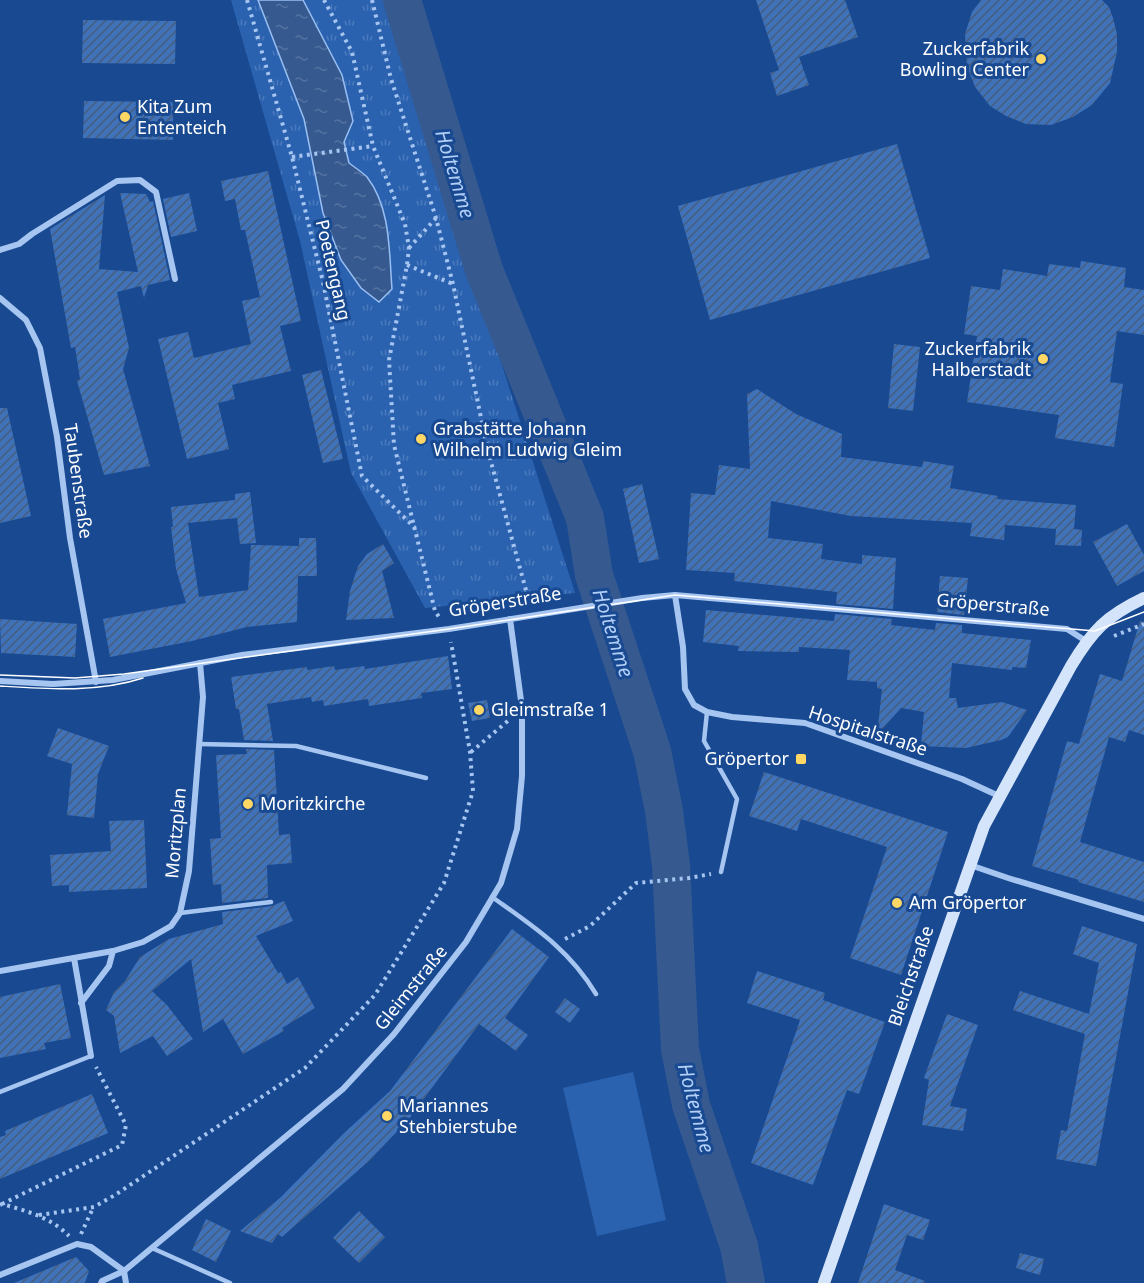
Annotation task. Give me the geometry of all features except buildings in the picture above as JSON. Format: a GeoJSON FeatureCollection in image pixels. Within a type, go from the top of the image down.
{"type":"FeatureCollection","features":[{"type":"Feature","properties":{"kind":"main road","name":"Bleichstraße"},"geometry":{"type":"LineString","coordinates":[[824,1283],[984,826],[1086,641],[1111,615],[1144,598]]}},
{"type":"Feature","properties":{"kind":"street"},"geometry":{"type":"LineString","coordinates":[[0,250],[19,244],[117,181],[140,180],[156,192],[175,279]]}},
{"type":"Feature","properties":{"kind":"street","name":"Taubenstraße"},"geometry":{"type":"LineString","coordinates":[[0,298],[26,320],[40,348],[57,437],[70,538],[96,682]]}},
{"type":"Feature","properties":{"kind":"street"},"geometry":{"type":"LineString","coordinates":[[675,595],[683,647],[684,689],[694,705],[707,712]]}},
{"type":"Feature","properties":{"kind":"street","name":"Gröperstraße"},"geometry":{"type":"LineString","coordinates":[[0,681],[53,684],[113,680],[242,655],[449,629],[642,598],[675,595],[1067,629],[1086,641]]}},
{"type":"Feature","properties":{"kind":"street","name":"Gleimstraße"},"geometry":{"type":"LineString","coordinates":[[101,1283],[124,1271],[343,1089],[402,1025],[466,942],[501,883],[517,829],[522,776],[522,708],[510,619]]}},
{"type":"Feature","properties":{"kind":"street","name":"Moritzplan"},"geometry":{"type":"LineString","coordinates":[[180,914],[189,870],[203,697],[200,663]]}},
{"type":"Feature","properties":{"kind":"street","name":"Hospitalstraße"},"geometry":{"type":"LineString","coordinates":[[707,712],[762,721],[805,723],[962,779],[999,796]]}},
{"type":"Feature","properties":{"kind":"street"},"geometry":{"type":"LineString","coordinates":[[969,865],[1015,881],[1144,918]]}},
{"type":"Feature","properties":{"kind":"street"},"geometry":{"type":"LineString","coordinates":[[0,971],[113,951],[143,942],[171,926],[180,914]]}},
{"type":"Feature","properties":{"kind":"street"},"geometry":{"type":"LineString","coordinates":[[81,1003],[109,966],[113,951]]}},
{"type":"Feature","properties":{"kind":"street"},"geometry":{"type":"LineString","coordinates":[[74,958],[91,1056]]}},
{"type":"Feature","properties":{"kind":"street"},"geometry":{"type":"LineString","coordinates":[[0,1275],[77,1244],[91,1247],[124,1271],[126,1283]]}},
{"type":"Feature","properties":{"kind":"lane"},"geometry":{"type":"LineString","coordinates":[[707,712],[704,741],[737,799],[721,872]]}},
{"type":"Feature","properties":{"kind":"lane"},"geometry":{"type":"LineString","coordinates":[[199,744],[296,746],[426,778]]}},
{"type":"Feature","properties":{"kind":"lane"},"geometry":{"type":"LineString","coordinates":[[492,897],[556,944],[584,974],[596,994]]}},
{"type":"Feature","properties":{"kind":"lane"},"geometry":{"type":"LineString","coordinates":[[180,914],[272,902]]}},
{"type":"Feature","properties":{"kind":"lane"},"geometry":{"type":"LineString","coordinates":[[0,1092],[91,1056]]}},
{"type":"Feature","properties":{"kind":"lane"},"geometry":{"type":"LineString","coordinates":[[152,1248],[230,1283]]}},
{"type":"Feature","properties":{"kind":"path","name":"Poetengang"},"geometry":{"type":"LineString","coordinates":[[247,0],[292,157],[323,282],[362,476],[416,528]]}},
{"type":"Feature","properties":{"kind":"path"},"geometry":{"type":"LineString","coordinates":[[324,0],[352,52],[373,146],[405,224],[409,248],[389,360],[394,445],[435,611],[449,629]]}},
{"type":"Feature","properties":{"kind":"path"},"geometry":{"type":"LineString","coordinates":[[372,0],[391,79],[436,218],[453,284],[488,451],[533,615]]}},
{"type":"Feature","properties":{"kind":"path"},"geometry":{"type":"LineString","coordinates":[[292,157],[373,146]]}},
{"type":"Feature","properties":{"kind":"path"},"geometry":{"type":"LineString","coordinates":[[409,248],[436,218]]}},
{"type":"Feature","properties":{"kind":"path"},"geometry":{"type":"LineString","coordinates":[[407,265],[453,284]]}},
{"type":"Feature","properties":{"kind":"path"},"geometry":{"type":"LineString","coordinates":[[39,1215],[94,1207],[116,1195],[305,1068],[375,995],[444,883],[473,791],[471,752],[452,652]]}},
{"type":"Feature","properties":{"kind":"path"},"geometry":{"type":"LineString","coordinates":[[471,752],[522,708]]}},
{"type":"Feature","properties":{"kind":"path"},"geometry":{"type":"LineString","coordinates":[[556,944],[590,926],[636,883],[689,878],[721,872]]}},
{"type":"Feature","properties":{"kind":"path"},"geometry":{"type":"LineString","coordinates":[[1,1204],[122,1144],[126,1125],[91,1056]]}},
{"type":"Feature","properties":{"kind":"path"},"geometry":{"type":"LineString","coordinates":[[1,1204],[39,1215],[60,1227],[77,1244],[94,1207]]}},
{"type":"Feature","properties":{"kind":"green space"},"geometry":{"type":"Polygon","coordinates":[[[231,0],[385,0],[575,593],[425,608],[351,473],[300,241],[231,0]]]}},
{"type":"Feature","properties":{"kind":"green space"},"geometry":{"type":"Polygon","coordinates":[[[633,1072],[666,1220],[597,1236],[563,1088],[633,1072]]]}},
{"type":"Feature","properties":{"kind":"water"},"geometry":{"type":"Polygon","coordinates":[[[258,0],[303,0],[342,75],[353,121],[344,142],[349,163],[367,177],[381,202],[385,216],[392,289],[379,302],[361,288],[341,260],[323,213],[304,119],[258,0]]]}},
{"type":"Feature","properties":{"kind":"waterway","name":"Holtemme"},"geometry":{"type":"LineString","coordinates":[[402,0],[484,270],[585,518],[594,575],[652,751],[664,811],[671,865],[680,1049],[691,1105],[739,1246],[746,1283]]}},
{"type":"Feature","properties":{"kind":"tram line"},"geometry":{"type":"LineString","coordinates":[[0,675],[75,678],[124,674],[675,595],[1095,631],[1144,612]]}},
{"type":"Feature","properties":{"kind":"tram line"},"geometry":{"type":"LineString","coordinates":[[0,686],[90,688],[143,678]]}},
{"type":"Feature","properties":{"kind":"place","name":"Zuckerfabrik Bowling Center"},"geometry":{"type":"Point","coordinates":[1041,59]}},
{"type":"Feature","properties":{"kind":"place","name":"Kita Zum Ententeich"},"geometry":{"type":"Point","coordinates":[125,117]}},
{"type":"Feature","properties":{"kind":"place","name":"Zuckerfabrik Halberstadt"},"geometry":{"type":"Point","coordinates":[1043,359]}},
{"type":"Feature","properties":{"kind":"place","name":"Grabstätte Johann Wilhelm Ludwig Gleim"},"geometry":{"type":"Point","coordinates":[421,439]}},
{"type":"Feature","properties":{"kind":"place","name":"Gleimstraße 1"},"geometry":{"type":"Point","coordinates":[479,710]}},
{"type":"Feature","properties":{"kind":"place","name":"Gröpertor"},"geometry":{"type":"Point","coordinates":[801,759]}},
{"type":"Feature","properties":{"kind":"place","name":"Moritzkirche"},"geometry":{"type":"Point","coordinates":[248,804]}},
{"type":"Feature","properties":{"kind":"place","name":"Am Gröpertor"},"geometry":{"type":"Point","coordinates":[897,903]}},
{"type":"Feature","properties":{"kind":"place","name":"Mariannes Stehbierstube"},"geometry":{"type":"Point","coordinates":[387,1116]}}]}
